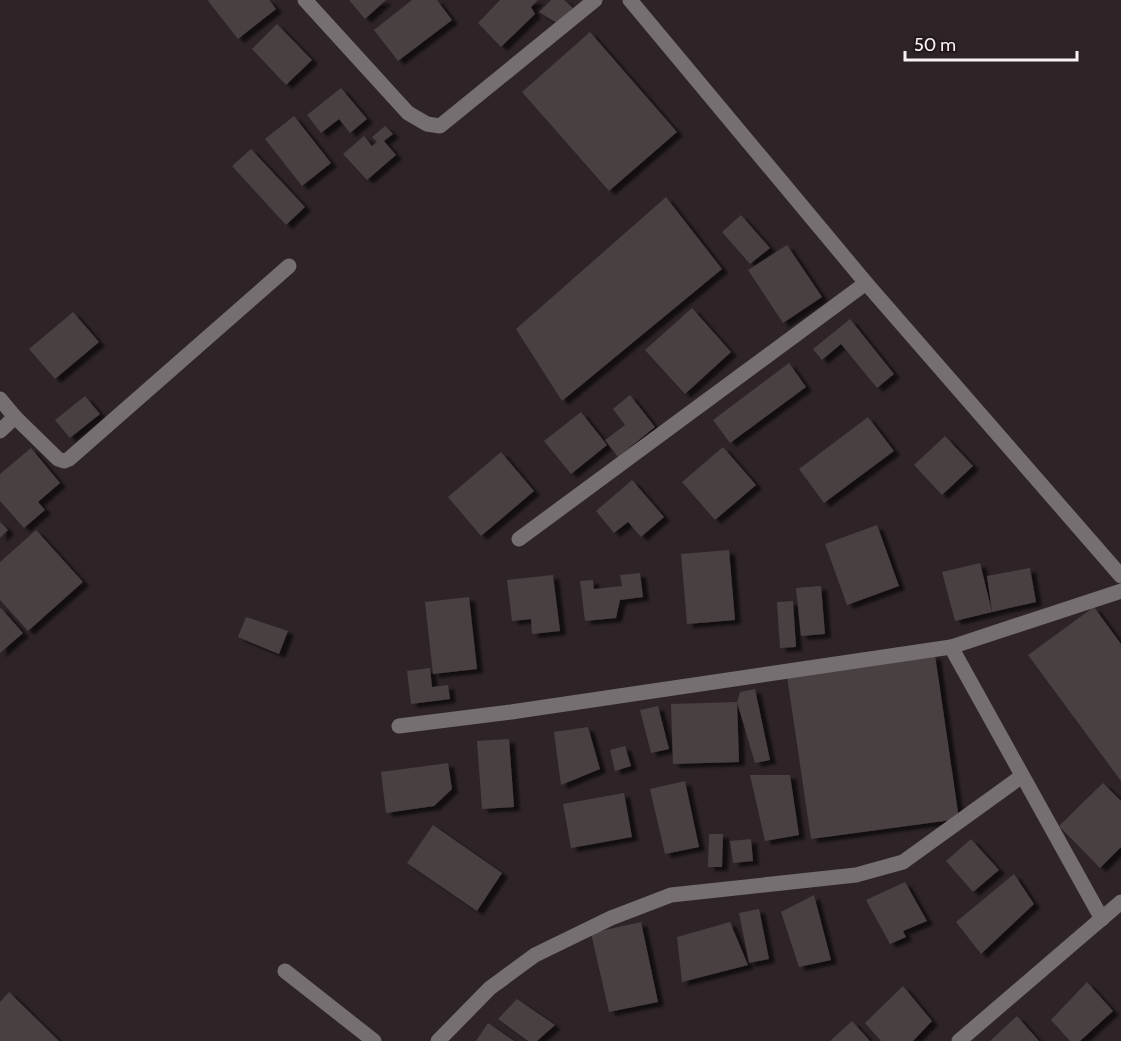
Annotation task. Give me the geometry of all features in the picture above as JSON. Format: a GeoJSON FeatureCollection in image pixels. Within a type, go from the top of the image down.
{"type":"FeatureCollection","features":[{"type":"Feature","properties":{"kind":"street"},"geometry":{"type":"LineString","coordinates":[[305,0],[408,113],[427,124],[440,126],[595,0]]}},
{"type":"Feature","properties":{"kind":"street"},"geometry":{"type":"LineString","coordinates":[[630,0],[866,283],[1121,576]]}},
{"type":"Feature","properties":{"kind":"street"},"geometry":{"type":"LineString","coordinates":[[0,399],[58,459],[64,461],[69,459],[289,266]]}},
{"type":"Feature","properties":{"kind":"street"},"geometry":{"type":"LineString","coordinates":[[519,539],[866,283]]}},
{"type":"Feature","properties":{"kind":"street"},"geometry":{"type":"LineString","coordinates":[[0,431],[15,417]]}},
{"type":"Feature","properties":{"kind":"street"},"geometry":{"type":"LineString","coordinates":[[399,726],[511,712],[951,647],[1121,591]]}},
{"type":"Feature","properties":{"kind":"street"},"geometry":{"type":"LineString","coordinates":[[951,647],[1102,919]]}},
{"type":"Feature","properties":{"kind":"street"},"geometry":{"type":"LineString","coordinates":[[438,1041],[490,988],[535,955],[611,918],[671,895],[856,876],[903,862],[1022,776]]}},
{"type":"Feature","properties":{"kind":"street"},"geometry":{"type":"LineString","coordinates":[[959,1041],[1121,902]]}},
{"type":"Feature","properties":{"kind":"street"},"geometry":{"type":"LineString","coordinates":[[285,971],[374,1041]]}},
{"type":"Feature","properties":{"kind":"building"},"geometry":{"type":"Polygon","coordinates":[[[209,0],[269,0],[276,9],[238,39],[209,0]]]}},
{"type":"Feature","properties":{"kind":"building"},"geometry":{"type":"Polygon","coordinates":[[[349,0],[386,0],[365,19],[349,0]]]}},
{"type":"Feature","properties":{"kind":"building"},"geometry":{"type":"Polygon","coordinates":[[[412,0],[437,0],[452,20],[398,61],[374,30],[412,0]]]}},
{"type":"Feature","properties":{"kind":"building"},"geometry":{"type":"Polygon","coordinates":[[[500,0],[538,0],[531,7],[535,14],[501,47],[478,23],[500,0]]]}},
{"type":"Feature","properties":{"kind":"building"},"geometry":{"type":"Polygon","coordinates":[[[551,0],[564,0],[573,8],[557,23],[539,12],[551,0]]]}},
{"type":"Feature","properties":{"kind":"building"},"geometry":{"type":"Polygon","coordinates":[[[277,24],[312,60],[286,85],[252,49],[277,24]]]}},
{"type":"Feature","properties":{"kind":"building"},"geometry":{"type":"Polygon","coordinates":[[[590,32],[677,132],[609,191],[522,92],[590,32]]]}},
{"type":"Feature","properties":{"kind":"building"},"geometry":{"type":"Polygon","coordinates":[[[341,88],[367,119],[350,133],[339,119],[321,133],[307,115],[341,88]]]}},
{"type":"Feature","properties":{"kind":"building"},"geometry":{"type":"Polygon","coordinates":[[[294,116],[331,163],[302,186],[265,139],[294,116]]]}},
{"type":"Feature","properties":{"kind":"building"},"geometry":{"type":"Polygon","coordinates":[[[385,126],[393,134],[384,141],[396,155],[367,180],[343,154],[364,136],[372,146],[377,142],[372,137],[385,126]]]}},
{"type":"Feature","properties":{"kind":"building"},"geometry":{"type":"Polygon","coordinates":[[[251,149],[305,207],[286,225],[232,166],[251,149]]]}},
{"type":"Feature","properties":{"kind":"building"},"geometry":{"type":"Polygon","coordinates":[[[666,197],[722,269],[562,401],[516,329],[666,197]]]}},
{"type":"Feature","properties":{"kind":"building"},"geometry":{"type":"Polygon","coordinates":[[[741,215],[770,248],[750,264],[722,232],[741,215]]]}},
{"type":"Feature","properties":{"kind":"building"},"geometry":{"type":"Polygon","coordinates":[[[787,245],[822,297],[783,323],[748,270],[787,245]]]}},
{"type":"Feature","properties":{"kind":"building"},"geometry":{"type":"Polygon","coordinates":[[[692,308],[731,352],[685,394],[645,350],[692,308]]]}},
{"type":"Feature","properties":{"kind":"building"},"geometry":{"type":"Polygon","coordinates":[[[73,312],[99,342],[55,379],[29,349],[73,312]]]}},
{"type":"Feature","properties":{"kind":"building"},"geometry":{"type":"Polygon","coordinates":[[[850,319],[894,374],[877,388],[841,344],[822,360],[813,349],[850,319]]]}},
{"type":"Feature","properties":{"kind":"building"},"geometry":{"type":"Polygon","coordinates":[[[789,363],[806,387],[730,443],[713,420],[789,363]]]}},
{"type":"Feature","properties":{"kind":"building"},"geometry":{"type":"Polygon","coordinates":[[[630,395],[655,427],[618,457],[605,440],[625,425],[613,409],[630,395]]]}},
{"type":"Feature","properties":{"kind":"building"},"geometry":{"type":"Polygon","coordinates":[[[85,396],[100,414],[70,438],[55,420],[85,396]]]}},
{"type":"Feature","properties":{"kind":"building"},"geometry":{"type":"Polygon","coordinates":[[[581,412],[607,445],[571,474],[544,441],[581,412]]]}},
{"type":"Feature","properties":{"kind":"building"},"geometry":{"type":"Polygon","coordinates":[[[868,417],[894,451],[824,503],[799,469],[868,417]]]}},
{"type":"Feature","properties":{"kind":"building"},"geometry":{"type":"Polygon","coordinates":[[[945,436],[973,466],[942,495],[914,465],[945,436]]]}},
{"type":"Feature","properties":{"kind":"building"},"geometry":{"type":"Polygon","coordinates":[[[723,447],[756,485],[715,520],[682,482],[723,447]]]}},
{"type":"Feature","properties":{"kind":"building"},"geometry":{"type":"Polygon","coordinates":[[[31,448],[60,483],[38,502],[45,510],[24,528],[0,501],[0,474],[31,448]]]}},
{"type":"Feature","properties":{"kind":"building"},"geometry":{"type":"Polygon","coordinates":[[[501,452],[534,491],[481,536],[448,497],[501,452]]]}},
{"type":"Feature","properties":{"kind":"building"},"geometry":{"type":"Polygon","coordinates":[[[632,480],[664,517],[641,537],[628,522],[614,533],[596,511],[632,480]]]}},
{"type":"Feature","properties":{"kind":"building"},"geometry":{"type":"Polygon","coordinates":[[[0,522],[8,530],[0,538],[0,522]]]}},
{"type":"Feature","properties":{"kind":"building"},"geometry":{"type":"Polygon","coordinates":[[[877,525],[899,586],[847,605],[825,544],[877,525]]]}},
{"type":"Feature","properties":{"kind":"building"},"geometry":{"type":"Polygon","coordinates":[[[36,530],[83,582],[28,631],[0,600],[0,562],[36,530]]]}},
{"type":"Feature","properties":{"kind":"building"},"geometry":{"type":"Polygon","coordinates":[[[729,550],[735,620],[687,624],[681,554],[729,550]]]}},
{"type":"Feature","properties":{"kind":"building"},"geometry":{"type":"Polygon","coordinates":[[[980,563],[992,612],[955,621],[942,572],[980,563]]]}},
{"type":"Feature","properties":{"kind":"building"},"geometry":{"type":"Polygon","coordinates":[[[1030,568],[1036,602],[992,612],[987,576],[1030,568]]]}},
{"type":"Feature","properties":{"kind":"building"},"geometry":{"type":"Polygon","coordinates":[[[640,573],[643,597],[620,600],[616,618],[585,621],[580,581],[593,580],[594,589],[622,586],[620,575],[640,573]]]}},
{"type":"Feature","properties":{"kind":"building"},"geometry":{"type":"Polygon","coordinates":[[[553,575],[560,631],[532,634],[531,619],[512,621],[507,580],[553,575]]]}},
{"type":"Feature","properties":{"kind":"building"},"geometry":{"type":"Polygon","coordinates":[[[821,586],[825,634],[801,636],[796,588],[821,586]]]}},
{"type":"Feature","properties":{"kind":"building"},"geometry":{"type":"Polygon","coordinates":[[[469,597],[477,669],[433,674],[425,602],[469,597]]]}},
{"type":"Feature","properties":{"kind":"building"},"geometry":{"type":"Polygon","coordinates":[[[793,601],[796,647],[780,648],[777,602],[793,601]]]}},
{"type":"Feature","properties":{"kind":"building"},"geometry":{"type":"Polygon","coordinates":[[[0,607],[23,633],[0,653],[0,607]]]}},
{"type":"Feature","properties":{"kind":"building"},"geometry":{"type":"Polygon","coordinates":[[[1094,607],[1121,644],[1121,781],[1028,655],[1094,607]]]}},
{"type":"Feature","properties":{"kind":"building"},"geometry":{"type":"Polygon","coordinates":[[[246,617],[288,631],[279,654],[238,637],[246,617]]]}},
{"type":"Feature","properties":{"kind":"building"},"geometry":{"type":"Polygon","coordinates":[[[935,655],[959,819],[811,839],[787,676],[935,655]]]}},
{"type":"Feature","properties":{"kind":"building"},"geometry":{"type":"Polygon","coordinates":[[[430,668],[432,687],[448,685],[450,699],[411,704],[407,671],[430,668]]]}},
{"type":"Feature","properties":{"kind":"building"},"geometry":{"type":"Polygon","coordinates":[[[755,689],[770,760],[755,763],[737,702],[740,692],[755,689]]]}},
{"type":"Feature","properties":{"kind":"building"},"geometry":{"type":"Polygon","coordinates":[[[737,702],[739,762],[673,764],[671,704],[737,702]]]}},
{"type":"Feature","properties":{"kind":"building"},"geometry":{"type":"Polygon","coordinates":[[[658,706],[669,749],[651,753],[640,710],[658,706]]]}},
{"type":"Feature","properties":{"kind":"building"},"geometry":{"type":"Polygon","coordinates":[[[588,727],[600,769],[561,785],[554,732],[588,727]]]}},
{"type":"Feature","properties":{"kind":"building"},"geometry":{"type":"Polygon","coordinates":[[[509,739],[514,807],[482,809],[477,741],[509,739]]]}},
{"type":"Feature","properties":{"kind":"building"},"geometry":{"type":"Polygon","coordinates":[[[625,746],[631,766],[615,771],[610,750],[625,746]]]}},
{"type":"Feature","properties":{"kind":"building"},"geometry":{"type":"Polygon","coordinates":[[[448,763],[452,789],[434,806],[386,813],[381,772],[448,763]]]}},
{"type":"Feature","properties":{"kind":"building"},"geometry":{"type":"Polygon","coordinates":[[[750,775],[790,775],[799,835],[765,841],[750,775]]]}},
{"type":"Feature","properties":{"kind":"building"},"geometry":{"type":"Polygon","coordinates":[[[685,781],[699,847],[665,854],[650,789],[685,781]]]}},
{"type":"Feature","properties":{"kind":"building"},"geometry":{"type":"Polygon","coordinates":[[[1103,783],[1121,801],[1121,847],[1100,868],[1059,826],[1103,783]]]}},
{"type":"Feature","properties":{"kind":"building"},"geometry":{"type":"Polygon","coordinates":[[[624,793],[632,837],[571,848],[563,804],[624,793]]]}},
{"type":"Feature","properties":{"kind":"building"},"geometry":{"type":"Polygon","coordinates":[[[433,825],[502,873],[477,911],[407,863],[433,825]]]}},
{"type":"Feature","properties":{"kind":"building"},"geometry":{"type":"Polygon","coordinates":[[[709,834],[723,834],[722,867],[708,867],[709,834]]]}},
{"type":"Feature","properties":{"kind":"building"},"geometry":{"type":"Polygon","coordinates":[[[751,839],[753,861],[733,863],[730,841],[751,839]]]}},
{"type":"Feature","properties":{"kind":"building"},"geometry":{"type":"Polygon","coordinates":[[[971,839],[999,870],[973,892],[946,861],[971,839]]]}},
{"type":"Feature","properties":{"kind":"building"},"geometry":{"type":"Polygon","coordinates":[[[1014,874],[1034,904],[981,954],[956,922],[1014,874]]]}},
{"type":"Feature","properties":{"kind":"building"},"geometry":{"type":"Polygon","coordinates":[[[905,882],[927,921],[903,931],[906,937],[890,944],[866,900],[905,882]]]}},
{"type":"Feature","properties":{"kind":"building"},"geometry":{"type":"Polygon","coordinates":[[[814,895],[831,960],[799,967],[781,912],[814,895]]]}},
{"type":"Feature","properties":{"kind":"building"},"geometry":{"type":"Polygon","coordinates":[[[759,909],[769,959],[749,963],[739,913],[759,909]]]}},
{"type":"Feature","properties":{"kind":"building"},"geometry":{"type":"Polygon","coordinates":[[[641,922],[658,1002],[609,1012],[591,933],[641,922]]]}},
{"type":"Feature","properties":{"kind":"building"},"geometry":{"type":"Polygon","coordinates":[[[730,922],[748,965],[682,982],[677,937],[730,922]]]}},
{"type":"Feature","properties":{"kind":"building"},"geometry":{"type":"Polygon","coordinates":[[[1087,982],[1113,1011],[1080,1041],[1070,1041],[1051,1020],[1087,982]]]}},
{"type":"Feature","properties":{"kind":"building"},"geometry":{"type":"Polygon","coordinates":[[[903,986],[932,1021],[913,1041],[881,1041],[865,1023],[903,986]]]}},
{"type":"Feature","properties":{"kind":"building"},"geometry":{"type":"Polygon","coordinates":[[[9,992],[59,1041],[0,1041],[0,1002],[9,992]]]}},
{"type":"Feature","properties":{"kind":"building"},"geometry":{"type":"Polygon","coordinates":[[[517,999],[555,1025],[537,1041],[528,1041],[498,1019],[517,999]]]}},
{"type":"Feature","properties":{"kind":"building"},"geometry":{"type":"Polygon","coordinates":[[[1017,1016],[1039,1041],[990,1041],[1017,1016]]]}},
{"type":"Feature","properties":{"kind":"building"},"geometry":{"type":"Polygon","coordinates":[[[852,1021],[870,1041],[830,1041],[852,1021]]]}},
{"type":"Feature","properties":{"kind":"building"},"geometry":{"type":"Polygon","coordinates":[[[488,1023],[514,1041],[476,1041],[488,1023]]]}}]}
